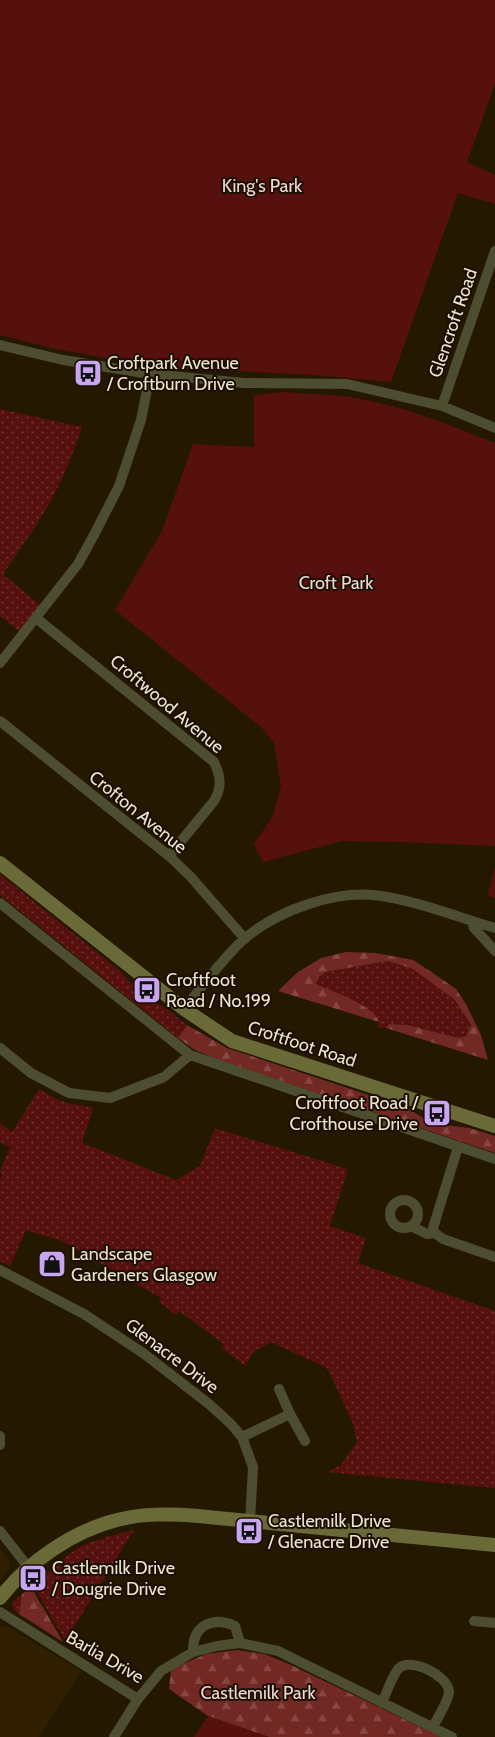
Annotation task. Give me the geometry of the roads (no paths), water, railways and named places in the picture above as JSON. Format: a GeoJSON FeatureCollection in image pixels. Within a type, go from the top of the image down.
{"type":"FeatureCollection","features":[{"type":"Feature","properties":{"kind":"street","name":"Glencroft Road"},"geometry":{"type":"LineString","coordinates":[[442,406],[495,251]]}},
{"type":"Feature","properties":{"kind":"street"},"geometry":{"type":"LineString","coordinates":[[0,345],[62,360],[150,374],[244,383],[347,384],[442,406],[495,428]]}},
{"type":"Feature","properties":{"kind":"street"},"geometry":{"type":"LineString","coordinates":[[0,663],[78,564],[119,486],[141,420],[150,374]]}},
{"type":"Feature","properties":{"kind":"street","name":"Croftwood Avenue"},"geometry":{"type":"LineString","coordinates":[[36,618],[214,762],[220,773],[219,791],[214,801],[169,856]]}},
{"type":"Feature","properties":{"kind":"street","name":"Crofton Avenue"},"geometry":{"type":"LineString","coordinates":[[0,721],[169,856],[190,876],[245,938]]}},
{"type":"Feature","properties":{"kind":"street","name":"Croftfoot Road"},"geometry":{"type":"LineString","coordinates":[[0,863],[184,1009],[232,1041],[495,1126]]}},
{"type":"Feature","properties":{"kind":"street"},"geometry":{"type":"LineString","coordinates":[[184,1009],[226,956],[245,938],[272,920],[296,908],[321,901],[348,896],[379,896],[404,900],[495,928]]}},
{"type":"Feature","properties":{"kind":"street"},"geometry":{"type":"LineString","coordinates":[[0,903],[190,1055],[495,1159]]}},
{"type":"Feature","properties":{"kind":"street"},"geometry":{"type":"LineString","coordinates":[[472,922],[474,928],[495,951]]}},
{"type":"Feature","properties":{"kind":"street"},"geometry":{"type":"LineString","coordinates":[[0,1048],[31,1073],[69,1093],[110,1098],[164,1077],[190,1055]]}},
{"type":"Feature","properties":{"kind":"street"},"geometry":{"type":"LineString","coordinates":[[458,1147],[433,1228],[435,1233],[443,1239],[495,1257]]}},
{"type":"Feature","properties":{"kind":"street"},"geometry":{"type":"LineString","coordinates":[[411,1226],[427,1234],[435,1233]]}},
{"type":"Feature","properties":{"kind":"street","name":"Glenacre Drive"},"geometry":{"type":"LineString","coordinates":[[0,1270],[84,1314],[143,1353],[216,1409],[230,1423],[242,1437],[253,1467],[250,1522]]}},
{"type":"Feature","properties":{"kind":"street"},"geometry":{"type":"LineString","coordinates":[[279,1389],[304,1440]]}},
{"type":"Feature","properties":{"kind":"street"},"geometry":{"type":"LineString","coordinates":[[242,1437],[290,1414]]}},
{"type":"Feature","properties":{"kind":"street"},"geometry":{"type":"LineString","coordinates":[[0,1436],[0,1446]]}},
{"type":"Feature","properties":{"kind":"street"},"geometry":{"type":"LineString","coordinates":[[0,1598],[29,1568],[47,1554],[83,1533],[117,1520],[154,1515],[198,1516],[495,1545]]}},
{"type":"Feature","properties":{"kind":"street"},"geometry":{"type":"LineString","coordinates":[[0,1531],[29,1568]]}},
{"type":"Feature","properties":{"kind":"street","name":"Barlia Drive"},"geometry":{"type":"LineString","coordinates":[[0,1612],[138,1699],[161,1671],[193,1652],[217,1646],[240,1644],[278,1651],[452,1737]]}},
{"type":"Feature","properties":{"kind":"street"},"geometry":{"type":"LineString","coordinates":[[474,1621],[495,1622]]}},
{"type":"Feature","properties":{"kind":"street"},"geometry":{"type":"LineString","coordinates":[[193,1652],[195,1635],[200,1629],[221,1622],[236,1626],[240,1644]]}},
{"type":"Feature","properties":{"kind":"street"},"geometry":{"type":"LineString","coordinates":[[382,1703],[398,1669],[404,1665],[411,1664],[421,1667],[440,1676],[446,1682],[449,1689],[448,1696],[433,1727]]}},
{"type":"Feature","properties":{"kind":"street"},"geometry":{"type":"LineString","coordinates":[[114,1737],[138,1699]]}},
{"type":"Feature","properties":{"kind":"place","name":"Croftpark Avenue / Croftburn Drive"},"geometry":{"type":"Point","coordinates":[88,373]}},
{"type":"Feature","properties":{"kind":"place","name":"Croftfoot Road / No.199"},"geometry":{"type":"Point","coordinates":[147,990]}},
{"type":"Feature","properties":{"kind":"place","name":"Croftfoot Road / Crofthouse Drive"},"geometry":{"type":"Point","coordinates":[437,1113]}},
{"type":"Feature","properties":{"kind":"place","name":"Landscape Gardeners Glasgow"},"geometry":{"type":"Point","coordinates":[52,1264]}},
{"type":"Feature","properties":{"kind":"place","name":"Castlemilk Drive / Glenacre Drive"},"geometry":{"type":"Point","coordinates":[249,1531]}},
{"type":"Feature","properties":{"kind":"place","name":"Castlemilk Drive / Dougrie Drive"},"geometry":{"type":"Point","coordinates":[33,1578]}},
{"type":"Feature","properties":{"kind":"park label","name":"King's Park"},"geometry":{"type":"Point","coordinates":[262,186]}},
{"type":"Feature","properties":{"kind":"park label","name":"Croft Park"},"geometry":{"type":"Point","coordinates":[336,583]}},
{"type":"Feature","properties":{"kind":"park label","name":"Castlemilk Park"},"geometry":{"type":"Point","coordinates":[258,1693]}}]}
